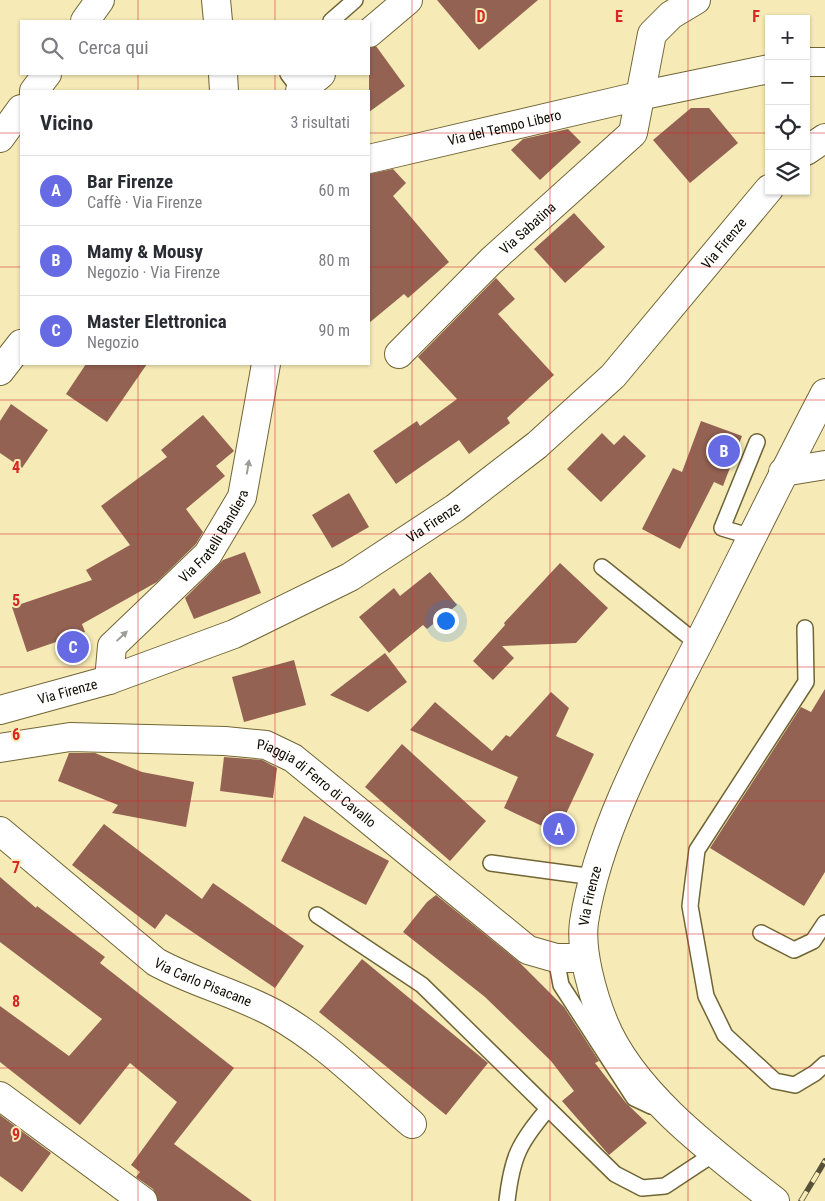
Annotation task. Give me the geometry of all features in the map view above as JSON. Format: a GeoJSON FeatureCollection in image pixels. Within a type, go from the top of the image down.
{"type":"FeatureCollection","features":[{"type":"Feature","properties":{"kind":"street"},"geometry":{"type":"LineString","coordinates":[[86,20],[100,0]]}},
{"type":"Feature","properties":{"kind":"street"},"geometry":{"type":"LineString","coordinates":[[216,0],[218,20]]}},
{"type":"Feature","properties":{"kind":"street"},"geometry":{"type":"LineString","coordinates":[[370,32],[408,0]]}},
{"type":"Feature","properties":{"kind":"street"},"geometry":{"type":"LineString","coordinates":[[639,96],[652,34],[671,15],[696,0]]}},
{"type":"Feature","properties":{"kind":"street"},"geometry":{"type":"LineString","coordinates":[[810,62],[825,62]]}},
{"type":"Feature","properties":{"kind":"street","name":"Via del Tempo Libero"},"geometry":{"type":"LineString","coordinates":[[370,159],[639,96],[765,70]]}},
{"type":"Feature","properties":{"kind":"street"},"geometry":{"type":"LineString","coordinates":[[35,90],[46,75]]}},
{"type":"Feature","properties":{"kind":"street"},"geometry":{"type":"LineString","coordinates":[[222,75],[224,90]]}},
{"type":"Feature","properties":{"kind":"street"},"geometry":{"type":"LineString","coordinates":[[302,90],[320,75]]}},
{"type":"Feature","properties":{"kind":"street","name":"Via Sabatina"},"geometry":{"type":"LineString","coordinates":[[399,354],[491,261],[633,133],[639,96]]}},
{"type":"Feature","properties":{"kind":"street"},"geometry":{"type":"LineString","coordinates":[[0,138],[20,110]]}},
{"type":"Feature","properties":{"kind":"street"},"geometry":{"type":"LineString","coordinates":[[807,150],[825,138]]}},
{"type":"Feature","properties":{"kind":"street","name":"Via Firenze"},"geometry":{"type":"LineString","coordinates":[[0,710],[109,680],[234,634],[350,577],[455,508],[537,445],[612,376],[765,194]]}},
{"type":"Feature","properties":{"kind":"street"},"geometry":{"type":"LineString","coordinates":[[0,371],[20,345]]}},
{"type":"Feature","properties":{"kind":"street","name":"Via Fratelli Bandiera"},"geometry":{"type":"LineString","coordinates":[[109,680],[112,646],[208,554],[242,497],[266,365]]}},
{"type":"Feature","properties":{"kind":"street","name":"Via Firenze"},"geometry":{"type":"LineString","coordinates":[[774,1201],[716,1154],[661,1103],[627,1066],[604,1022],[585,958],[584,924],[594,878],[626,788],[825,392]]}},
{"type":"Feature","properties":{"kind":"street"},"geometry":{"type":"LineString","coordinates":[[784,472],[825,465]]}},
{"type":"Feature","properties":{"kind":"street","name":"Piaggia di Ferro di Cavallo"},"geometry":{"type":"LineString","coordinates":[[0,748],[70,737],[226,741],[266,745],[293,758],[528,950],[556,958],[585,958]]}},
{"type":"Feature","properties":{"kind":"street","name":"Via Carlo Pisacane"},"geometry":{"type":"LineString","coordinates":[[0,831],[156,962],[176,974],[272,1013],[299,1028],[412,1124]]}},
{"type":"Feature","properties":{"kind":"street"},"geometry":{"type":"LineString","coordinates":[[0,1096],[143,1201]]}},
{"type":"Feature","properties":{"kind":"lane"},"geometry":{"type":"LineString","coordinates":[[332,20],[356,0]]}},
{"type":"Feature","properties":{"kind":"lane"},"geometry":{"type":"LineString","coordinates":[[289,75],[300,90]]}},
{"type":"Feature","properties":{"kind":"lane"},"geometry":{"type":"LineString","coordinates":[[752,538],[722,528],[757,442]]}},
{"type":"Feature","properties":{"kind":"lane"},"geometry":{"type":"LineString","coordinates":[[602,567],[698,644]]}},
{"type":"Feature","properties":{"kind":"lane"},"geometry":{"type":"LineString","coordinates":[[805,628],[806,682],[697,850],[690,906],[706,996],[725,1035],[775,1081],[795,1086],[825,1064]]}},
{"type":"Feature","properties":{"kind":"lane"},"geometry":{"type":"LineString","coordinates":[[491,863],[594,878]]}},
{"type":"Feature","properties":{"kind":"lane"},"geometry":{"type":"LineString","coordinates":[[317,915],[422,985],[547,1110],[615,1174],[642,1188],[665,1186],[716,1154]]}},
{"type":"Feature","properties":{"kind":"lane"},"geometry":{"type":"LineString","coordinates":[[761,933],[794,950],[813,941],[825,923]]}},
{"type":"Feature","properties":{"kind":"lane"},"geometry":{"type":"LineString","coordinates":[[556,958],[561,985],[634,1098],[651,1106],[661,1103]]}},
{"type":"Feature","properties":{"kind":"lane"},"geometry":{"type":"LineString","coordinates":[[507,1201],[510,1169],[525,1136],[547,1110]]}},
{"type":"Feature","properties":{"kind":"building"},"geometry":{"type":"Polygon","coordinates":[[[437,0],[538,0],[479,50],[437,0]]]}},
{"type":"Feature","properties":{"kind":"building"},"geometry":{"type":"Polygon","coordinates":[[[376,46],[405,86],[370,111],[369,75],[370,48],[376,46]]]}},
{"type":"Feature","properties":{"kind":"building"},"geometry":{"type":"Polygon","coordinates":[[[691,108],[709,108],[738,143],[690,183],[653,140],[691,108]]]}},
{"type":"Feature","properties":{"kind":"building"},"geometry":{"type":"Polygon","coordinates":[[[568,129],[581,142],[540,180],[511,150],[523,139],[568,129]]]}},
{"type":"Feature","properties":{"kind":"building"},"geometry":{"type":"Polygon","coordinates":[[[393,169],[406,183],[393,196],[449,262],[408,298],[404,294],[370,322],[370,174],[393,169]]]}},
{"type":"Feature","properties":{"kind":"building"},"geometry":{"type":"Polygon","coordinates":[[[574,213],[605,247],[565,283],[534,249],[574,213]]]}},
{"type":"Feature","properties":{"kind":"building"},"geometry":{"type":"Polygon","coordinates":[[[496,278],[515,299],[498,314],[554,375],[507,418],[510,423],[469,454],[459,440],[396,484],[373,451],[417,421],[420,426],[457,399],[418,357],[496,278]]]}},
{"type":"Feature","properties":{"kind":"building"},"geometry":{"type":"Polygon","coordinates":[[[85,365],[146,365],[107,422],[66,394],[85,365]]]}},
{"type":"Feature","properties":{"kind":"building"},"geometry":{"type":"Polygon","coordinates":[[[11,404],[48,430],[22,468],[0,453],[0,421],[11,404]]]}},
{"type":"Feature","properties":{"kind":"building"},"geometry":{"type":"Polygon","coordinates":[[[203,415],[234,451],[216,466],[225,476],[186,509],[203,532],[196,544],[157,582],[82,624],[85,632],[27,652],[12,607],[92,580],[86,570],[130,545],[101,506],[167,457],[161,450],[203,415]]]}},
{"type":"Feature","properties":{"kind":"building"},"geometry":{"type":"Polygon","coordinates":[[[701,421],[742,436],[723,486],[714,482],[680,549],[642,529],[673,468],[682,472],[701,421]]]}},
{"type":"Feature","properties":{"kind":"building"},"geometry":{"type":"Polygon","coordinates":[[[602,433],[614,445],[624,435],[646,456],[601,502],[567,469],[602,433]]]}},
{"type":"Feature","properties":{"kind":"building"},"geometry":{"type":"Polygon","coordinates":[[[349,493],[369,527],[332,548],[312,515],[349,493]]]}},
{"type":"Feature","properties":{"kind":"building"},"geometry":{"type":"Polygon","coordinates":[[[245,552],[261,593],[194,619],[185,598],[223,560],[245,552]]]}},
{"type":"Feature","properties":{"kind":"building"},"geometry":{"type":"Polygon","coordinates":[[[560,563],[608,608],[576,643],[502,646],[514,658],[493,680],[473,661],[505,625],[504,623],[560,563]]]}},
{"type":"Feature","properties":{"kind":"building"},"geometry":{"type":"Polygon","coordinates":[[[430,572],[457,605],[427,629],[423,625],[389,653],[359,617],[394,588],[400,596],[430,572]]]}},
{"type":"Feature","properties":{"kind":"building"},"geometry":{"type":"Polygon","coordinates":[[[385,653],[407,682],[368,712],[330,695],[385,653]]]}},
{"type":"Feature","properties":{"kind":"building"},"geometry":{"type":"Polygon","coordinates":[[[294,660],[306,705],[244,722],[232,677],[294,660]]]}},
{"type":"Feature","properties":{"kind":"building"},"geometry":{"type":"Polygon","coordinates":[[[825,689],[825,872],[804,906],[710,848],[801,707],[811,712],[825,689]]]}},
{"type":"Feature","properties":{"kind":"building"},"geometry":{"type":"Polygon","coordinates":[[[551,692],[569,708],[556,736],[594,754],[557,833],[504,808],[518,777],[410,730],[435,702],[492,751],[506,735],[510,737],[551,692]]]}},
{"type":"Feature","properties":{"kind":"building"},"geometry":{"type":"Polygon","coordinates":[[[402,744],[486,821],[450,861],[365,787],[402,744]]]}},
{"type":"Feature","properties":{"kind":"building"},"geometry":{"type":"Polygon","coordinates":[[[69,753],[95,753],[142,772],[194,782],[186,827],[112,813],[118,805],[58,781],[69,753]]]}},
{"type":"Feature","properties":{"kind":"building"},"geometry":{"type":"Polygon","coordinates":[[[224,757],[262,760],[277,768],[273,798],[220,791],[224,757]]]}},
{"type":"Feature","properties":{"kind":"building"},"geometry":{"type":"Polygon","coordinates":[[[304,816],[389,861],[366,905],[281,861],[304,816]]]}},
{"type":"Feature","properties":{"kind":"building"},"geometry":{"type":"Polygon","coordinates":[[[104,824],[202,899],[213,883],[304,946],[275,988],[166,914],[155,929],[72,865],[104,824]]]}},
{"type":"Feature","properties":{"kind":"building"},"geometry":{"type":"Polygon","coordinates":[[[0,877],[36,908],[37,906],[105,957],[100,963],[234,1068],[174,1144],[252,1201],[158,1201],[153,1189],[136,1177],[140,1172],[131,1165],[177,1102],[130,1063],[80,1125],[0,1062],[0,1006],[69,1056],[102,1019],[0,942],[0,877]]]}},
{"type":"Feature","properties":{"kind":"building"},"geometry":{"type":"Polygon","coordinates":[[[436,895],[519,962],[564,1007],[599,1061],[595,1063],[626,1103],[647,1123],[609,1155],[562,1101],[574,1091],[551,1061],[485,997],[403,932],[427,902],[436,895]]]}},
{"type":"Feature","properties":{"kind":"building"},"geometry":{"type":"Polygon","coordinates":[[[362,959],[488,1063],[446,1115],[319,1012],[362,959]]]}},
{"type":"Feature","properties":{"kind":"building"},"geometry":{"type":"Polygon","coordinates":[[[0,1115],[51,1153],[22,1192],[0,1176],[0,1115]]]}},
{"type":"Feature","properties":{"kind":"railway"},"geometry":{"type":"LineString","coordinates":[[801,1201],[825,1161]]}},
{"type":"Feature","properties":{"kind":"place","name":"Mamy & Mousy"},"geometry":{"type":"Point","coordinates":[724,451]}},
{"type":"Feature","properties":{"kind":"place","name":"Master Elettronica"},"geometry":{"type":"Point","coordinates":[73,647]}},
{"type":"Feature","properties":{"kind":"place","name":"Bar Firenze"},"geometry":{"type":"Point","coordinates":[559,829]}}]}
